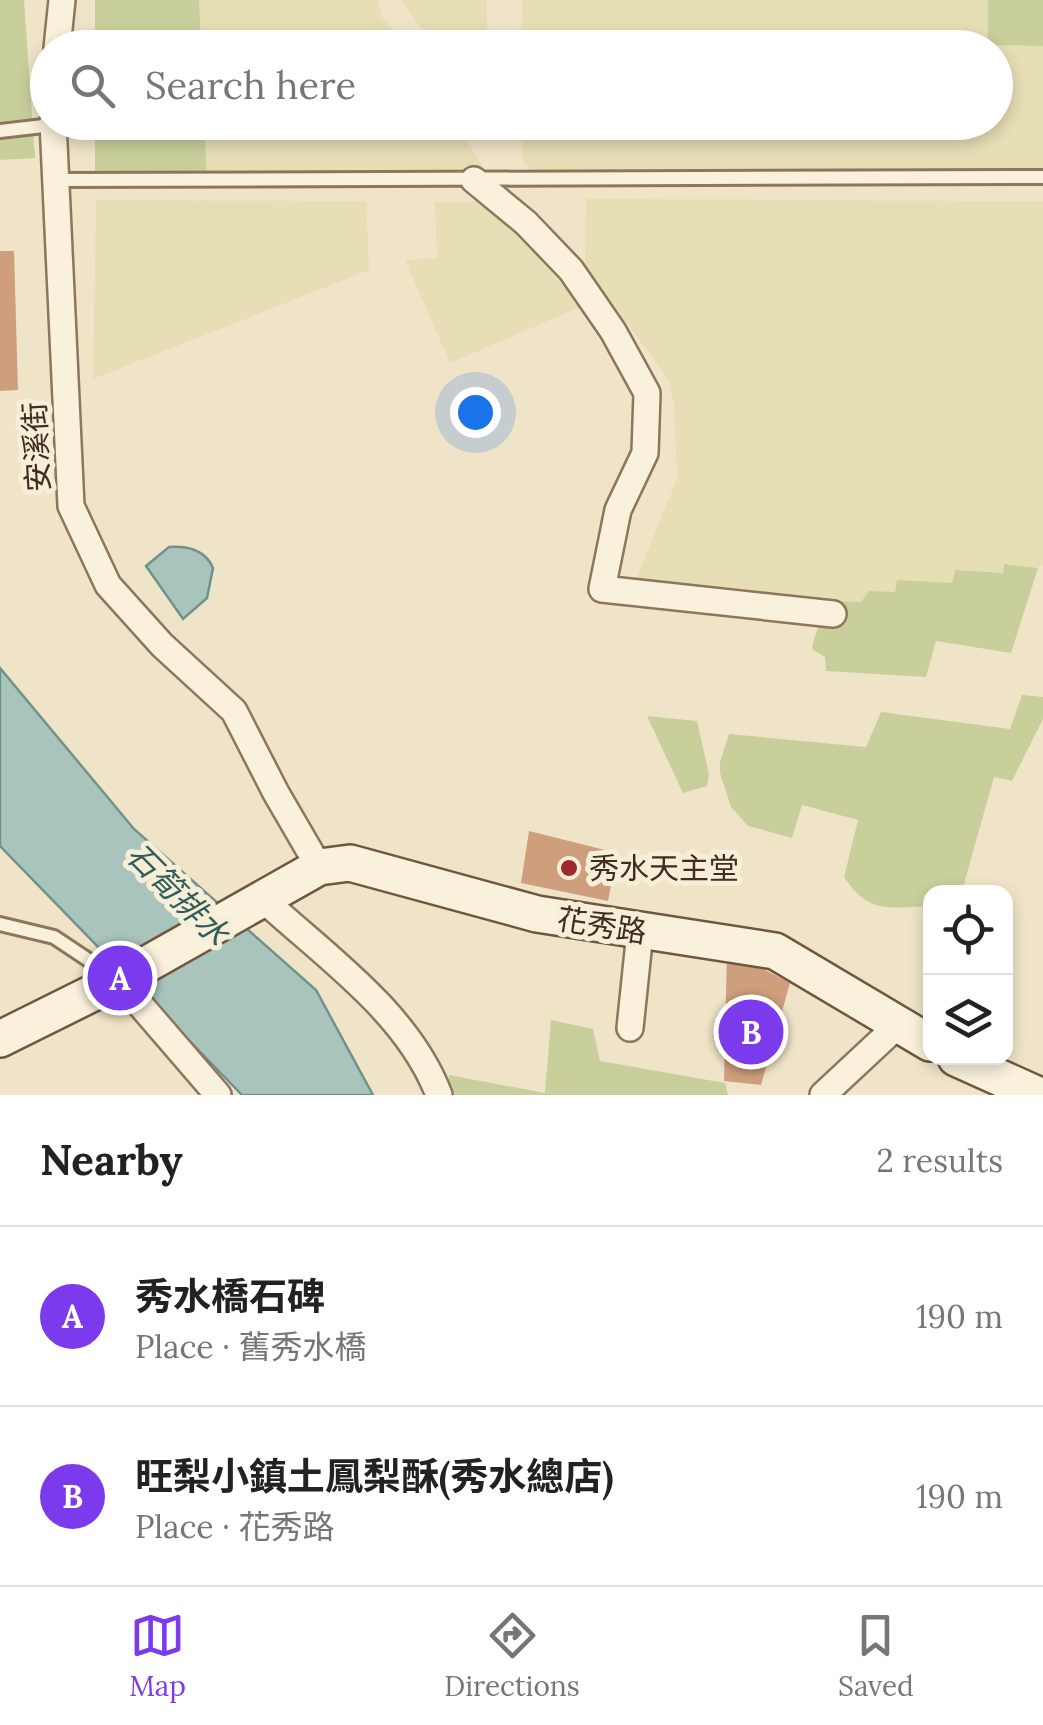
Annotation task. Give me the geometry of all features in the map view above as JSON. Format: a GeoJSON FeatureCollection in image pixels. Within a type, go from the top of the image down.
{"type":"FeatureCollection","features":[{"type":"Feature","properties":{"kind":"street"},"geometry":{"type":"LineString","coordinates":[[58,30],[62,0]]}},
{"type":"Feature","properties":{"kind":"street","name":"安溪街"},"geometry":{"type":"LineString","coordinates":[[53,140],[71,506],[108,585],[162,645],[234,712],[320,867]]}},
{"type":"Feature","properties":{"kind":"street"},"geometry":{"type":"LineString","coordinates":[[474,180],[526,223],[571,270],[613,332],[646,393],[645,453],[618,510],[602,589],[834,614]]}},
{"type":"Feature","properties":{"kind":"street","name":"花秀路"},"geometry":{"type":"LineString","coordinates":[[320,867],[350,863],[522,910],[775,951],[923,1039]]}},
{"type":"Feature","properties":{"kind":"street"},"geometry":{"type":"LineString","coordinates":[[0,1040],[119,980],[320,867]]}},
{"type":"Feature","properties":{"kind":"street"},"geometry":{"type":"LineString","coordinates":[[264,900],[390,1017],[422,1061],[439,1095]]}},
{"type":"Feature","properties":{"kind":"street"},"geometry":{"type":"LineString","coordinates":[[630,1028],[640,932]]}},
{"type":"Feature","properties":{"kind":"street"},"geometry":{"type":"LineString","coordinates":[[119,980],[218,1095]]}},
{"type":"Feature","properties":{"kind":"street"},"geometry":{"type":"LineString","coordinates":[[823,1095],[898,1024]]}},
{"type":"Feature","properties":{"kind":"street"},"geometry":{"type":"LineString","coordinates":[[972,1065],[1038,1095]]}},
{"type":"Feature","properties":{"kind":"lane"},"geometry":{"type":"LineString","coordinates":[[0,131],[30,127]]}},
{"type":"Feature","properties":{"kind":"lane"},"geometry":{"type":"LineString","coordinates":[[54,180],[1043,177]]}},
{"type":"Feature","properties":{"kind":"lane"},"geometry":{"type":"LineString","coordinates":[[0,924],[54,938],[119,980]]}},
{"type":"Feature","properties":{"kind":"shaded area"},"geometry":{"type":"Polygon","coordinates":[[[199,0],[378,0],[382,17],[393,30],[200,30],[199,0]]]}},
{"type":"Feature","properties":{"kind":"shaded area"},"geometry":{"type":"Polygon","coordinates":[[[401,0],[487,0],[487,30],[423,30],[401,0]]]}},
{"type":"Feature","properties":{"kind":"shaded area"},"geometry":{"type":"Polygon","coordinates":[[[522,0],[988,0],[988,30],[522,30],[522,0]]]}},
{"type":"Feature","properties":{"kind":"shaded area"},"geometry":{"type":"Polygon","coordinates":[[[1013,45],[1043,46],[1043,182],[547,178],[523,162],[523,140],[1013,140],[1013,45]]]}},
{"type":"Feature","properties":{"kind":"shaded area"},"geometry":{"type":"Polygon","coordinates":[[[205,140],[467,140],[491,179],[207,178],[205,140]]]}},
{"type":"Feature","properties":{"kind":"shaded area"},"geometry":{"type":"Polygon","coordinates":[[[586,199],[1043,201],[1043,564],[1038,568],[1004,564],[1003,573],[955,570],[952,583],[898,581],[895,593],[869,591],[862,602],[825,616],[635,582],[677,479],[674,402],[668,379],[585,266],[586,199]]]}},
{"type":"Feature","properties":{"kind":"shaded area"},"geometry":{"type":"Polygon","coordinates":[[[96,200],[366,201],[369,270],[93,379],[96,200]]]}},
{"type":"Feature","properties":{"kind":"shaded area"},"geometry":{"type":"Polygon","coordinates":[[[435,202],[487,202],[502,208],[584,305],[450,363],[405,260],[437,258],[435,202]]]}},
{"type":"Feature","properties":{"kind":"green space"},"geometry":{"type":"Polygon","coordinates":[[[0,0],[24,0],[30,140],[34,140],[35,158],[0,160],[0,0]]]}},
{"type":"Feature","properties":{"kind":"green space"},"geometry":{"type":"Polygon","coordinates":[[[95,0],[199,0],[200,30],[95,30],[95,0]]]}},
{"type":"Feature","properties":{"kind":"green space"},"geometry":{"type":"Polygon","coordinates":[[[988,0],[1043,0],[1043,46],[1013,45],[1013,30],[988,30],[988,0]]]}},
{"type":"Feature","properties":{"kind":"green space"},"geometry":{"type":"Polygon","coordinates":[[[95,140],[205,140],[207,178],[95,177],[95,140]]]}},
{"type":"Feature","properties":{"kind":"green space"},"geometry":{"type":"Polygon","coordinates":[[[1004,564],[1038,568],[1011,653],[936,641],[926,677],[826,671],[825,657],[812,649],[829,601],[861,602],[869,591],[895,592],[897,580],[952,583],[955,570],[1003,573],[1004,564]]]}},
{"type":"Feature","properties":{"kind":"green space"},"geometry":{"type":"Polygon","coordinates":[[[1022,695],[1043,697],[1043,719],[1012,781],[994,777],[964,885],[923,885],[923,907],[881,906],[853,889],[844,877],[858,820],[802,805],[792,838],[748,826],[731,807],[720,773],[729,734],[866,747],[881,712],[1010,729],[1022,695]]]}},
{"type":"Feature","properties":{"kind":"green space"},"geometry":{"type":"Polygon","coordinates":[[[647,716],[697,721],[709,774],[707,786],[683,793],[647,716]]]}},
{"type":"Feature","properties":{"kind":"green space"},"geometry":{"type":"Polygon","coordinates":[[[551,1020],[593,1029],[600,1061],[725,1083],[728,1095],[449,1095],[449,1075],[545,1093],[551,1020]]]}},
{"type":"Feature","properties":{"kind":"water"},"geometry":{"type":"Polygon","coordinates":[[[169,547],[195,550],[213,568],[207,598],[183,619],[146,566],[169,547]]]}},
{"type":"Feature","properties":{"kind":"water","name":"石筍排水"},"geometry":{"type":"Polygon","coordinates":[[[0,668],[134,829],[316,990],[373,1095],[242,1095],[0,846],[0,668]]]}},
{"type":"Feature","properties":{"kind":"building"},"geometry":{"type":"Polygon","coordinates":[[[0,251],[14,251],[18,390],[0,391],[0,251]]]}},
{"type":"Feature","properties":{"kind":"building","name":"秀水天主堂"},"geometry":{"type":"Polygon","coordinates":[[[529,831],[617,853],[608,901],[521,883],[529,831]]]}},
{"type":"Feature","properties":{"kind":"building"},"geometry":{"type":"Polygon","coordinates":[[[727,950],[790,983],[761,1085],[724,1081],[727,950]]]}},
{"type":"Feature","properties":{"kind":"place","name":"秀水天主堂"},"geometry":{"type":"Point","coordinates":[569,868]}},
{"type":"Feature","properties":{"kind":"place","name":"秀水橋石碑"},"geometry":{"type":"Point","coordinates":[120,978]}},
{"type":"Feature","properties":{"kind":"place","name":"旺梨小鎮土鳳梨酥(秀水總店)"},"geometry":{"type":"Point","coordinates":[751,1032]}}]}
